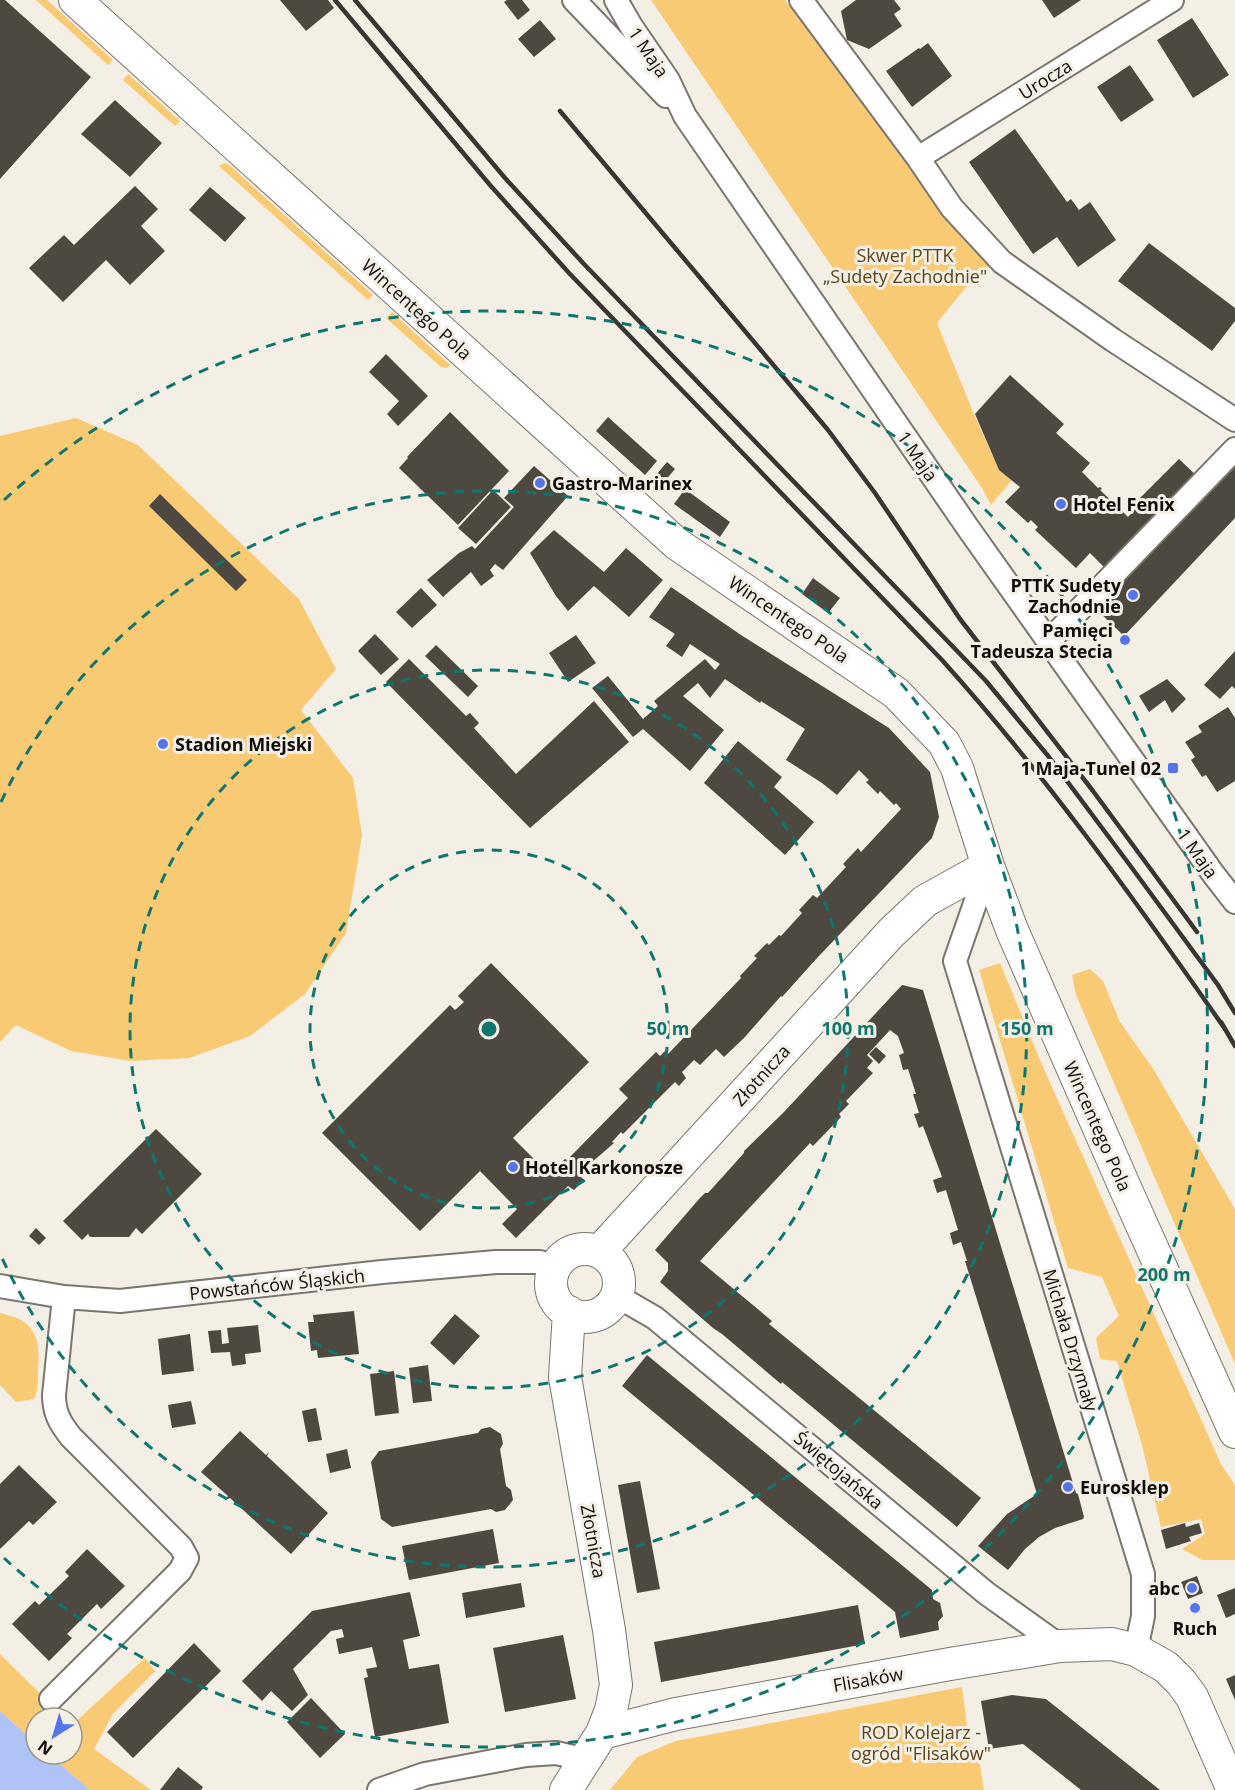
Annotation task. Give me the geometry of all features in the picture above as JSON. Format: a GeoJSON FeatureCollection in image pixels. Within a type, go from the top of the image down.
{"type":"FeatureCollection","features":[{"type":"Feature","properties":{"kind":"street","name":"Wincentego Pola"},"geometry":{"type":"LineString","coordinates":[[75,0],[677,544],[896,693],[932,729],[957,768],[988,866],[1031,975],[1235,1431]]}},
{"type":"Feature","properties":{"kind":"street"},"geometry":{"type":"LineString","coordinates":[[574,0],[685,116]]}},
{"type":"Feature","properties":{"kind":"street","name":"1 Maja"},"geometry":{"type":"LineString","coordinates":[[616,0],[668,80],[685,116],[968,528],[1235,902]]}},
{"type":"Feature","properties":{"kind":"street"},"geometry":{"type":"LineString","coordinates":[[801,0],[918,158],[952,208],[1002,262],[1113,340],[1235,420]]}},
{"type":"Feature","properties":{"kind":"street","name":"Urocza"},"geometry":{"type":"LineString","coordinates":[[918,158],[1172,0]]}},
{"type":"Feature","properties":{"kind":"street"},"geometry":{"type":"LineString","coordinates":[[1049,641],[1235,449]]}},
{"type":"Feature","properties":{"kind":"street","name":"Złotnicza"},"geometry":{"type":"LineString","coordinates":[[599,1252],[891,933],[925,901],[988,866]]}},
{"type":"Feature","properties":{"kind":"street","name":"Michała Drzymały"},"geometry":{"type":"LineString","coordinates":[[988,866],[955,961],[1143,1574],[1143,1616],[1136,1650]]}},
{"type":"Feature","properties":{"kind":"street"},"geometry":{"type":"LineString","coordinates":[[578,1249],[599,1252],[610,1260],[617,1270],[619,1283],[617,1296],[608,1308],[596,1315],[582,1317],[559,1305],[553,1294],[551,1282],[554,1270],[568,1253],[578,1249]]}},
{"type":"Feature","properties":{"kind":"street","name":"Powstańców Śląskich"},"geometry":{"type":"LineString","coordinates":[[0,1286],[64,1297],[120,1301],[382,1272],[496,1262],[540,1262],[554,1270]]}},
{"type":"Feature","properties":{"kind":"street","name":"Świętojańska"},"geometry":{"type":"LineString","coordinates":[[617,1296],[655,1318],[978,1586],[1060,1646]]}},
{"type":"Feature","properties":{"kind":"street"},"geometry":{"type":"LineString","coordinates":[[51,1699],[180,1571],[187,1558],[181,1547],[70,1437],[60,1423],[54,1410],[54,1395],[64,1297]]}},
{"type":"Feature","properties":{"kind":"street","name":"Złotnicza"},"geometry":{"type":"LineString","coordinates":[[566,1790],[602,1733],[611,1710],[616,1685],[609,1630],[565,1377],[569,1312]]}},
{"type":"Feature","properties":{"kind":"street","name":"Flisaków"},"geometry":{"type":"LineString","coordinates":[[602,1733],[676,1714],[1060,1646],[1106,1644],[1136,1650]]}},
{"type":"Feature","properties":{"kind":"street"},"geometry":{"type":"LineString","coordinates":[[1136,1650],[1166,1667],[1192,1697],[1233,1790]]}},
{"type":"Feature","properties":{"kind":"street"},"geometry":{"type":"LineString","coordinates":[[379,1790],[425,1774],[526,1755],[556,1753],[587,1760]]}},
{"type":"Feature","properties":{"kind":"green space"},"geometry":{"type":"Polygon","coordinates":[[[36,0],[47,0],[113,60],[108,65],[36,0]]]}},
{"type":"Feature","properties":{"kind":"green space","name":"Skwer PTTK „Sudety Zachodnie\""},"geometry":{"type":"Polygon","coordinates":[[[651,0],[785,0],[948,220],[990,265],[966,287],[937,323],[999,470],[1012,480],[991,505],[982,488],[651,0]]]}},
{"type":"Feature","properties":{"kind":"green space"},"geometry":{"type":"Polygon","coordinates":[[[128,74],[180,121],[175,126],[123,80],[128,74]]]}},
{"type":"Feature","properties":{"kind":"green space"},"geometry":{"type":"Polygon","coordinates":[[[224,163],[228,164],[373,295],[368,300],[219,166],[224,163]]]}},
{"type":"Feature","properties":{"kind":"green space"},"geometry":{"type":"Polygon","coordinates":[[[392,312],[450,365],[447,368],[441,367],[386,318],[392,312]]]}},
{"type":"Feature","properties":{"kind":"green space","name":"Stadion Miejski"},"geometry":{"type":"Polygon","coordinates":[[[76,418],[138,445],[299,599],[336,669],[301,710],[353,778],[362,835],[346,933],[305,994],[250,1036],[189,1058],[131,1061],[71,1051],[16,1025],[0,1042],[0,436],[76,418]]]}},
{"type":"Feature","properties":{"kind":"green space"},"geometry":{"type":"Polygon","coordinates":[[[1000,963],[1043,1067],[1221,1464],[1235,1485],[1235,1560],[1203,1560],[1182,1549],[1205,1534],[1201,1519],[1161,1527],[1142,1445],[1117,1361],[1100,1359],[1096,1338],[1119,1316],[1102,1277],[1068,1268],[979,970],[1000,963]]]}},
{"type":"Feature","properties":{"kind":"green space"},"geometry":{"type":"Polygon","coordinates":[[[1090,969],[1103,981],[1120,1022],[1152,1067],[1235,1209],[1235,1364],[1076,995],[1072,975],[1090,969]]]}},
{"type":"Feature","properties":{"kind":"green space"},"geometry":{"type":"Polygon","coordinates":[[[0,1313],[22,1321],[34,1333],[39,1360],[38,1382],[34,1399],[16,1402],[0,1385],[0,1313]]]}},
{"type":"Feature","properties":{"kind":"green space"},"geometry":{"type":"Polygon","coordinates":[[[0,1654],[53,1706],[24,1706],[24,1733],[0,1711],[0,1654]]]}},
{"type":"Feature","properties":{"kind":"green space"},"geometry":{"type":"Polygon","coordinates":[[[145,1658],[155,1671],[113,1714],[94,1749],[151,1790],[90,1790],[62,1766],[84,1766],[84,1714],[145,1658]]]}},
{"type":"Feature","properties":{"kind":"green space","name":"ROD Kolejarz - ogród \"Flisaków\""},"geometry":{"type":"Polygon","coordinates":[[[962,1687],[971,1756],[980,1765],[984,1790],[610,1790],[637,1757],[676,1741],[962,1687]]]}},
{"type":"Feature","properties":{"kind":"water"},"geometry":{"type":"Polygon","coordinates":[[[0,1711],[24,1733],[24,1766],[62,1766],[90,1790],[0,1790],[0,1711]]]}},
{"type":"Feature","properties":{"kind":"building"},"geometry":{"type":"Polygon","coordinates":[[[0,0],[5,0],[91,77],[0,179],[0,0]]]}},
{"type":"Feature","properties":{"kind":"building"},"geometry":{"type":"Polygon","coordinates":[[[280,0],[328,0],[334,8],[306,31],[280,0]]]}},
{"type":"Feature","properties":{"kind":"building"},"geometry":{"type":"Polygon","coordinates":[[[522,0],[530,10],[518,20],[504,2],[522,0]]]}},
{"type":"Feature","properties":{"kind":"building"},"geometry":{"type":"Polygon","coordinates":[[[856,0],[894,0],[901,9],[894,14],[902,26],[869,49],[847,40],[841,11],[856,0]]]}},
{"type":"Feature","properties":{"kind":"building"},"geometry":{"type":"Polygon","coordinates":[[[1042,0],[1081,0],[1054,18],[1042,0]]]}},
{"type":"Feature","properties":{"kind":"building"},"geometry":{"type":"Polygon","coordinates":[[[1192,18],[1229,75],[1193,98],[1157,40],[1192,18]]]}},
{"type":"Feature","properties":{"kind":"building"},"geometry":{"type":"Polygon","coordinates":[[[540,20],[556,39],[534,57],[518,39],[540,20]]]}},
{"type":"Feature","properties":{"kind":"building"},"geometry":{"type":"Polygon","coordinates":[[[928,43],[952,76],[912,107],[886,71],[928,43]]]}},
{"type":"Feature","properties":{"kind":"building"},"geometry":{"type":"Polygon","coordinates":[[[1130,65],[1154,100],[1121,122],[1097,87],[1130,65]]]}},
{"type":"Feature","properties":{"kind":"building"},"geometry":{"type":"Polygon","coordinates":[[[115,100],[162,143],[130,177],[81,134],[115,100]]]}},
{"type":"Feature","properties":{"kind":"building"},"geometry":{"type":"Polygon","coordinates":[[[1015,129],[1067,202],[1071,199],[1079,210],[1090,202],[1116,240],[1078,267],[1057,237],[1033,254],[969,162],[1015,129]]]}},
{"type":"Feature","properties":{"kind":"building"},"geometry":{"type":"Polygon","coordinates":[[[135,186],[158,209],[141,226],[165,251],[130,285],[106,260],[63,302],[29,268],[64,235],[74,245],[135,186]]]}},
{"type":"Feature","properties":{"kind":"building"},"geometry":{"type":"Polygon","coordinates":[[[210,187],[246,218],[225,242],[189,210],[210,187]]]}},
{"type":"Feature","properties":{"kind":"building"},"geometry":{"type":"Polygon","coordinates":[[[1149,243],[1235,308],[1235,321],[1212,351],[1118,281],[1149,243]]]}},
{"type":"Feature","properties":{"kind":"building"},"geometry":{"type":"Polygon","coordinates":[[[386,354],[428,396],[398,426],[387,414],[399,401],[369,372],[386,354]]]}},
{"type":"Feature","properties":{"kind":"building","name":"Hotel Fenix"},"geometry":{"type":"Polygon","coordinates":[[[1010,375],[1064,424],[1056,433],[1090,463],[1082,472],[1115,504],[1117,503],[1128,517],[1142,502],[1139,499],[1179,459],[1198,477],[1158,517],[1141,529],[1105,568],[1090,553],[1076,568],[1035,530],[1038,527],[1031,520],[1028,523],[1005,502],[1020,487],[999,470],[975,414],[1010,375]]]}},
{"type":"Feature","properties":{"kind":"building"},"geometry":{"type":"Polygon","coordinates":[[[450,412],[509,471],[458,525],[399,468],[450,412]]]}},
{"type":"Feature","properties":{"kind":"building"},"geometry":{"type":"Polygon","coordinates":[[[608,417],[657,461],[645,475],[596,431],[608,417]]]}},
{"type":"Feature","properties":{"kind":"building"},"geometry":{"type":"Polygon","coordinates":[[[1235,458],[1235,518],[1124,636],[1094,607],[1235,458]]]}},
{"type":"Feature","properties":{"kind":"building"},"geometry":{"type":"Polygon","coordinates":[[[667,462],[675,469],[664,482],[656,475],[667,462]]]}},
{"type":"Feature","properties":{"kind":"building"},"geometry":{"type":"Polygon","coordinates":[[[534,466],[568,496],[503,570],[495,564],[490,570],[494,576],[481,586],[471,572],[443,597],[427,580],[459,553],[472,546],[475,549],[514,507],[504,498],[534,466]]]}},
{"type":"Feature","properties":{"kind":"building"},"geometry":{"type":"Polygon","coordinates":[[[685,489],[730,522],[720,537],[674,504],[685,489]]]}},
{"type":"Feature","properties":{"kind":"building"},"geometry":{"type":"Polygon","coordinates":[[[493,490],[511,507],[476,544],[458,528],[493,490]]]}},
{"type":"Feature","properties":{"kind":"building"},"geometry":{"type":"Polygon","coordinates":[[[160,494],[247,580],[236,591],[149,506],[160,494]]]}},
{"type":"Feature","properties":{"kind":"building"},"geometry":{"type":"Polygon","coordinates":[[[554,530],[604,572],[626,548],[663,580],[629,617],[594,586],[568,611],[556,596],[530,553],[554,530]]]}},
{"type":"Feature","properties":{"kind":"building"},"geometry":{"type":"Polygon","coordinates":[[[813,578],[840,598],[828,613],[802,594],[813,578]]]}},
{"type":"Feature","properties":{"kind":"building"},"geometry":{"type":"Polygon","coordinates":[[[671,587],[741,635],[889,728],[930,772],[939,817],[932,838],[781,996],[744,1038],[724,1057],[716,1049],[700,1065],[694,1060],[682,1072],[686,1078],[679,1086],[675,1082],[623,1134],[621,1132],[612,1142],[614,1143],[591,1163],[593,1164],[581,1177],[584,1180],[574,1190],[568,1186],[516,1238],[502,1224],[517,1209],[480,1171],[420,1231],[322,1133],[450,1005],[455,1010],[464,1002],[458,996],[491,963],[589,1062],[513,1138],[549,1174],[565,1159],[567,1160],[628,1098],[619,1089],[656,1052],[660,1056],[665,1051],[668,1054],[741,978],[740,976],[757,958],[754,956],[767,943],[769,945],[779,935],[781,936],[802,913],[799,910],[813,895],[817,898],[846,867],[843,864],[858,848],[861,852],[901,809],[880,791],[878,794],[866,782],[869,780],[859,770],[837,795],[786,760],[805,729],[761,701],[760,703],[725,679],[710,698],[698,683],[683,696],[724,730],[690,771],[643,729],[633,737],[592,688],[608,676],[643,719],[658,706],[654,701],[705,659],[715,670],[720,664],[690,644],[682,657],[666,646],[675,634],[649,617],[671,587]]]}},
{"type":"Feature","properties":{"kind":"building"},"geometry":{"type":"Polygon","coordinates":[[[421,588],[437,605],[412,628],[396,612],[421,588]]]}},
{"type":"Feature","properties":{"kind":"building"},"geometry":{"type":"Polygon","coordinates":[[[375,634],[399,659],[381,675],[358,651],[375,634]]]}},
{"type":"Feature","properties":{"kind":"building"},"geometry":{"type":"Polygon","coordinates":[[[576,635],[596,663],[568,682],[549,653],[576,635]]]}},
{"type":"Feature","properties":{"kind":"building"},"geometry":{"type":"Polygon","coordinates":[[[436,645],[478,686],[468,697],[425,656],[436,645]]]}},
{"type":"Feature","properties":{"kind":"building"},"geometry":{"type":"Polygon","coordinates":[[[1235,651],[1235,689],[1232,686],[1220,699],[1204,685],[1235,651]]]}},
{"type":"Feature","properties":{"kind":"building"},"geometry":{"type":"Polygon","coordinates":[[[409,659],[466,716],[470,713],[479,723],[474,728],[516,774],[594,701],[629,742],[530,828],[386,682],[409,659]]]}},
{"type":"Feature","properties":{"kind":"building"},"geometry":{"type":"Polygon","coordinates":[[[1167,679],[1186,699],[1172,713],[1165,700],[1149,712],[1139,696],[1167,679]]]}},
{"type":"Feature","properties":{"kind":"building"},"geometry":{"type":"Polygon","coordinates":[[[1228,707],[1235,718],[1235,781],[1217,792],[1206,775],[1202,777],[1191,760],[1195,757],[1185,742],[1202,732],[1198,726],[1228,707]]]}},
{"type":"Feature","properties":{"kind":"building"},"geometry":{"type":"Polygon","coordinates":[[[738,741],[782,777],[774,787],[814,822],[785,855],[704,783],[738,741]]]}},
{"type":"Feature","properties":{"kind":"building"},"geometry":{"type":"Polygon","coordinates":[[[902,985],[923,990],[1084,1517],[1039,1537],[1025,1549],[1008,1570],[978,1546],[1007,1514],[1037,1494],[961,1242],[953,1245],[950,1233],[958,1230],[946,1190],[937,1193],[933,1180],[942,1177],[923,1126],[919,1128],[914,1114],[919,1113],[913,1094],[916,1094],[908,1069],[903,1070],[899,1055],[904,1053],[898,1036],[890,1030],[867,1055],[873,1061],[867,1068],[873,1073],[846,1101],[849,1104],[839,1114],[841,1117],[813,1146],[810,1143],[700,1261],[772,1321],[769,1324],[981,1498],[957,1527],[660,1282],[668,1271],[668,1263],[655,1250],[699,1199],[708,1193],[744,1151],[784,1112],[902,985]]]}},
{"type":"Feature","properties":{"kind":"building"},"geometry":{"type":"Polygon","coordinates":[[[876,1047],[886,1056],[879,1064],[869,1054],[876,1047]]]}},
{"type":"Feature","properties":{"kind":"building"},"geometry":{"type":"Polygon","coordinates":[[[156,1129],[202,1174],[142,1234],[136,1228],[129,1237],[90,1237],[88,1234],[82,1240],[63,1221],[156,1129]]]}},
{"type":"Feature","properties":{"kind":"building"},"geometry":{"type":"Polygon","coordinates":[[[36,1228],[46,1238],[39,1245],[29,1236],[36,1228]]]}},
{"type":"Feature","properties":{"kind":"building"},"geometry":{"type":"Polygon","coordinates":[[[354,1311],[359,1354],[318,1358],[317,1350],[311,1351],[308,1322],[314,1322],[313,1315],[354,1311]]]}},
{"type":"Feature","properties":{"kind":"building"},"geometry":{"type":"Polygon","coordinates":[[[455,1314],[480,1336],[454,1365],[430,1343],[455,1314]]]}},
{"type":"Feature","properties":{"kind":"building"},"geometry":{"type":"Polygon","coordinates":[[[258,1325],[261,1352],[245,1354],[246,1364],[232,1366],[230,1352],[211,1353],[208,1331],[221,1330],[222,1344],[229,1343],[227,1328],[258,1325]]]}},
{"type":"Feature","properties":{"kind":"building"},"geometry":{"type":"Polygon","coordinates":[[[190,1334],[194,1371],[162,1375],[158,1339],[190,1334]]]}},
{"type":"Feature","properties":{"kind":"building"},"geometry":{"type":"Polygon","coordinates":[[[647,1355],[932,1590],[933,1599],[940,1603],[943,1616],[938,1622],[939,1630],[900,1638],[895,1612],[622,1386],[647,1355]]]}},
{"type":"Feature","properties":{"kind":"building"},"geometry":{"type":"Polygon","coordinates":[[[428,1365],[432,1401],[413,1403],[409,1368],[428,1365]]]}},
{"type":"Feature","properties":{"kind":"building"},"geometry":{"type":"Polygon","coordinates":[[[394,1371],[399,1413],[375,1416],[370,1374],[394,1371]]]}},
{"type":"Feature","properties":{"kind":"building"},"geometry":{"type":"Polygon","coordinates":[[[191,1401],[196,1424],[172,1428],[168,1405],[191,1401]]]}},
{"type":"Feature","properties":{"kind":"building"},"geometry":{"type":"Polygon","coordinates":[[[316,1408],[322,1440],[308,1442],[302,1411],[316,1408]]]}},
{"type":"Feature","properties":{"kind":"building"},"geometry":{"type":"Polygon","coordinates":[[[490,1427],[501,1434],[503,1444],[500,1449],[506,1486],[511,1490],[513,1500],[505,1510],[496,1512],[491,1509],[392,1527],[381,1519],[371,1462],[379,1451],[478,1433],[481,1429],[490,1427]]]}},
{"type":"Feature","properties":{"kind":"building"},"geometry":{"type":"Polygon","coordinates":[[[240,1431],[266,1455],[269,1452],[267,1456],[328,1513],[291,1554],[230,1498],[225,1500],[228,1496],[201,1472],[240,1431]]]}},
{"type":"Feature","properties":{"kind":"building"},"geometry":{"type":"Polygon","coordinates":[[[347,1449],[351,1468],[330,1473],[326,1454],[347,1449]]]}},
{"type":"Feature","properties":{"kind":"building"},"geometry":{"type":"Polygon","coordinates":[[[19,1465],[57,1502],[33,1525],[29,1521],[0,1549],[0,1484],[19,1465]]]}},
{"type":"Feature","properties":{"kind":"building"},"geometry":{"type":"Polygon","coordinates":[[[640,1481],[660,1589],[637,1593],[618,1485],[640,1481]]]}},
{"type":"Feature","properties":{"kind":"building"},"geometry":{"type":"Polygon","coordinates":[[[1185,1523],[1186,1527],[1199,1523],[1202,1533],[1189,1537],[1191,1541],[1166,1549],[1161,1530],[1185,1523]]]}},
{"type":"Feature","properties":{"kind":"building"},"geometry":{"type":"Polygon","coordinates":[[[493,1529],[499,1563],[409,1580],[402,1546],[493,1529]]]}},
{"type":"Feature","properties":{"kind":"building"},"geometry":{"type":"Polygon","coordinates":[[[87,1549],[125,1586],[101,1609],[97,1604],[67,1634],[72,1638],[49,1661],[12,1624],[35,1601],[39,1605],[69,1576],[65,1572],[87,1549]]]}},
{"type":"Feature","properties":{"kind":"building","name":"abc"},"geometry":{"type":"Polygon","coordinates":[[[1197,1576],[1203,1593],[1188,1599],[1181,1582],[1197,1576]]]}},
{"type":"Feature","properties":{"kind":"building"},"geometry":{"type":"Polygon","coordinates":[[[521,1583],[525,1607],[466,1618],[462,1593],[521,1583]]]}},
{"type":"Feature","properties":{"kind":"building"},"geometry":{"type":"Polygon","coordinates":[[[1235,1588],[1235,1614],[1226,1618],[1217,1595],[1235,1588]]]}},
{"type":"Feature","properties":{"kind":"building"},"geometry":{"type":"Polygon","coordinates":[[[410,1592],[420,1636],[403,1640],[409,1669],[439,1664],[449,1723],[375,1737],[364,1678],[368,1677],[366,1669],[377,1667],[372,1647],[339,1654],[336,1639],[344,1637],[342,1629],[331,1631],[293,1669],[308,1695],[292,1711],[271,1691],[262,1701],[242,1681],[312,1611],[410,1592]]]}},
{"type":"Feature","properties":{"kind":"building","name":"Ruch"},"geometry":{"type":"Polygon","coordinates":[[[1197,1601],[1201,1612],[1194,1615],[1190,1604],[1197,1601]]]}},
{"type":"Feature","properties":{"kind":"building"},"geometry":{"type":"Polygon","coordinates":[[[858,1605],[865,1644],[661,1682],[654,1642],[858,1605]]]}},
{"type":"Feature","properties":{"kind":"building"},"geometry":{"type":"Polygon","coordinates":[[[563,1635],[576,1699],[505,1712],[493,1648],[563,1635]]]}},
{"type":"Feature","properties":{"kind":"building"},"geometry":{"type":"Polygon","coordinates":[[[194,1643],[221,1671],[133,1758],[107,1732],[194,1643]]]}},
{"type":"Feature","properties":{"kind":"building"},"geometry":{"type":"Polygon","coordinates":[[[1235,1675],[1235,1700],[1226,1679],[1235,1675]]]}},
{"type":"Feature","properties":{"kind":"building"},"geometry":{"type":"Polygon","coordinates":[[[1012,1695],[1046,1699],[1160,1790],[1081,1790],[1023,1744],[989,1749],[981,1701],[1012,1695]]]}},
{"type":"Feature","properties":{"kind":"building"},"geometry":{"type":"Polygon","coordinates":[[[311,1698],[345,1734],[320,1758],[287,1722],[311,1698]]]}},
{"type":"Feature","properties":{"kind":"building"},"geometry":{"type":"Polygon","coordinates":[[[178,1767],[203,1787],[201,1790],[160,1790],[178,1767]]]}},
{"type":"Feature","properties":{"kind":"railway"},"geometry":{"type":"LineString","coordinates":[[335,0],[490,185],[569,273],[942,660],[1054,794],[1225,1029]]}},
{"type":"Feature","properties":{"kind":"railway"},"geometry":{"type":"LineString","coordinates":[[355,0],[505,178],[583,263],[986,681],[1049,757],[1218,985],[1235,1013]]}},
{"type":"Feature","properties":{"kind":"railway"},"geometry":{"type":"LineString","coordinates":[[560,111],[828,430],[875,493],[960,619],[1093,791],[1197,932]]}},
{"type":"Feature","properties":{"kind":"railway"},"geometry":{"type":"LineString","coordinates":[[1221,1022],[1235,1046]]}},
{"type":"Feature","properties":{"kind":"place","name":"Gastro-Marinex"},"geometry":{"type":"Point","coordinates":[540,483]}},
{"type":"Feature","properties":{"kind":"place","name":"Hotel Fenix"},"geometry":{"type":"Point","coordinates":[1061,504]}},
{"type":"Feature","properties":{"kind":"place","name":"PTTK Sudety Zachodnie"},"geometry":{"type":"Point","coordinates":[1133,595]}},
{"type":"Feature","properties":{"kind":"place","name":"Pamięci Tadeusza Stecia"},"geometry":{"type":"Point","coordinates":[1125,640]}},
{"type":"Feature","properties":{"kind":"place","name":"Stadion Miejski"},"geometry":{"type":"Point","coordinates":[163,744]}},
{"type":"Feature","properties":{"kind":"place","name":"1 Maja-Tunel 02"},"geometry":{"type":"Point","coordinates":[1173,768]}},
{"type":"Feature","properties":{"kind":"place","name":"Hotel Karkonosze"},"geometry":{"type":"Point","coordinates":[513,1167]}},
{"type":"Feature","properties":{"kind":"place","name":"Eurosklep"},"geometry":{"type":"Point","coordinates":[1068,1487]}},
{"type":"Feature","properties":{"kind":"place","name":"abc"},"geometry":{"type":"Point","coordinates":[1192,1588]}},
{"type":"Feature","properties":{"kind":"place","name":"Ruch"},"geometry":{"type":"Point","coordinates":[1195,1608]}}]}
